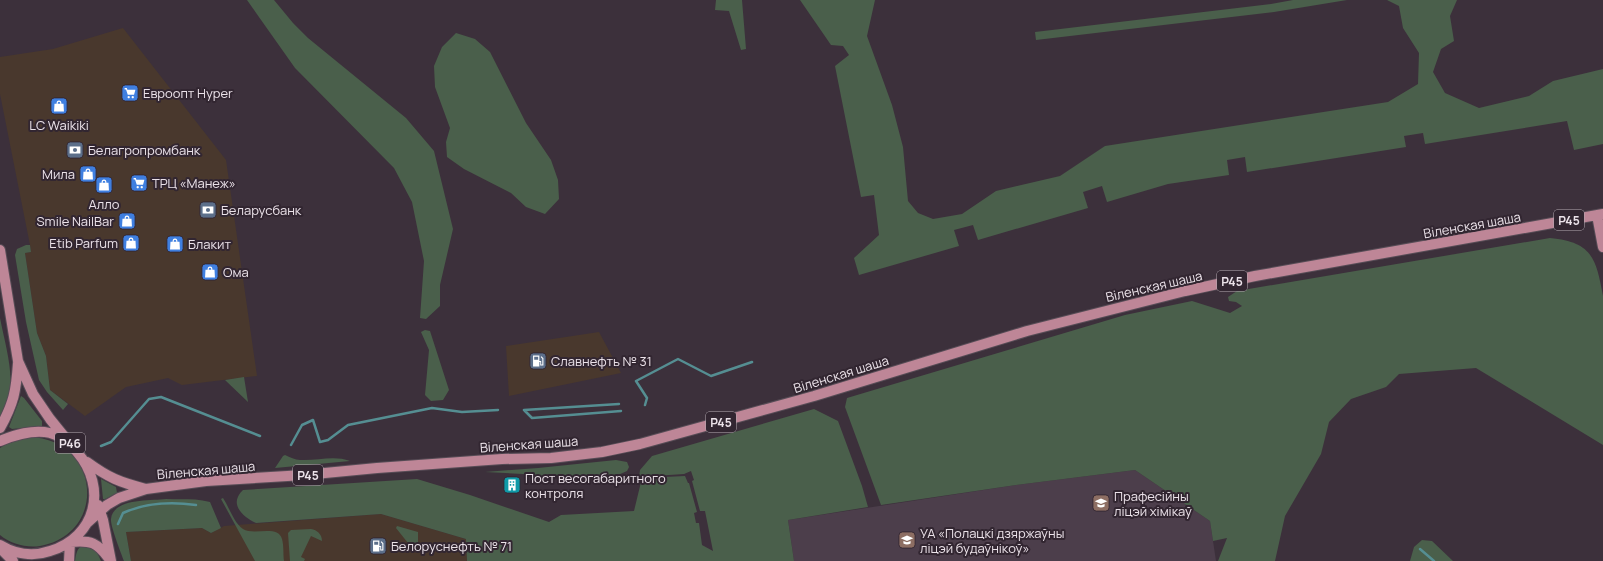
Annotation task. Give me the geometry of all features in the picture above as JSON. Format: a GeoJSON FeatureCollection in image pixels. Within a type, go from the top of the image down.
{"type":"FeatureCollection","features":[{"type":"Feature","properties":{"kind":"main road","name":"Віленская шаша"},"geometry":{"type":"LineString","coordinates":[[146,489],[206,481],[304,475],[502,459],[552,458],[602,452],[640,444],[800,400],[1027,331],[1185,291],[1255,276],[1600,215]]}},
{"type":"Feature","properties":{"kind":"main road"},"geometry":{"type":"LineString","coordinates":[[1600,215],[1603,247]]}},
{"type":"Feature","properties":{"kind":"main road","name":"Р46"},"geometry":{"type":"LineString","coordinates":[[0,250],[18,361],[16,390],[10,409],[0,428]]}},
{"type":"Feature","properties":{"kind":"main road","name":"Р46"},"geometry":{"type":"LineString","coordinates":[[0,545],[18,553],[31,554],[45,553],[57,549],[70,542],[80,533],[88,523],[93,508],[93,481],[90,471],[84,460],[50,419],[33,394],[18,361]]}},
{"type":"Feature","properties":{"kind":"main road","name":"Р46"},"geometry":{"type":"LineString","coordinates":[[0,441],[15,435],[31,432],[50,433],[70,443]]}},
{"type":"Feature","properties":{"kind":"main road"},"geometry":{"type":"LineString","coordinates":[[0,435],[15,435]]}},
{"type":"Feature","properties":{"kind":"main road","name":"Р45"},"geometry":{"type":"LineString","coordinates":[[84,460],[111,479],[146,489]]}},
{"type":"Feature","properties":{"kind":"main road","name":"Р45"},"geometry":{"type":"LineString","coordinates":[[88,523],[107,504],[119,498],[146,489]]}},
{"type":"Feature","properties":{"kind":"main road"},"geometry":{"type":"LineString","coordinates":[[94,494],[100,511],[111,561]]}},
{"type":"Feature","properties":{"kind":"main road"},"geometry":{"type":"LineString","coordinates":[[69,561],[70,542],[84,541],[92,542],[99,546],[111,561]]}},
{"type":"Feature","properties":{"kind":"main road"},"geometry":{"type":"LineString","coordinates":[[0,548],[13,561]]}},
{"type":"Feature","properties":{"kind":"shaded area"},"geometry":{"type":"Polygon","coordinates":[[[123,28],[226,160],[257,376],[182,385],[168,378],[126,387],[85,416],[50,390],[46,356],[37,333],[25,253],[31,252],[30,245],[0,94],[0,57],[53,49],[123,28]]]}},
{"type":"Feature","properties":{"kind":"shaded area"},"geometry":{"type":"Polygon","coordinates":[[[599,332],[621,373],[509,396],[506,346],[599,332]]]}},
{"type":"Feature","properties":{"kind":"shaded area"},"geometry":{"type":"Polygon","coordinates":[[[1135,470],[1210,521],[1216,561],[794,561],[788,520],[1016,485],[1135,470]]]}},
{"type":"Feature","properties":{"kind":"shaded area"},"geometry":{"type":"Polygon","coordinates":[[[381,514],[466,539],[467,561],[131,561],[126,532],[202,528],[211,533],[224,526],[381,514]]]}},
{"type":"Feature","properties":{"kind":"green space"},"geometry":{"type":"Polygon","coordinates":[[[247,0],[274,0],[308,38],[406,118],[434,151],[453,229],[440,285],[440,306],[426,319],[420,318],[424,261],[412,202],[394,168],[295,68],[247,0]]]}},
{"type":"Feature","properties":{"kind":"green space"},"geometry":{"type":"Polygon","coordinates":[[[716,0],[742,0],[746,49],[741,50],[729,11],[715,10],[716,0]]]}},
{"type":"Feature","properties":{"kind":"green space"},"geometry":{"type":"Polygon","coordinates":[[[800,0],[875,0],[867,36],[892,105],[903,147],[908,201],[918,213],[933,219],[962,214],[996,191],[1060,176],[1105,146],[1388,102],[1418,84],[1419,53],[1403,28],[1399,6],[1387,0],[1457,0],[1450,16],[1454,41],[1441,49],[1433,72],[1445,93],[1479,108],[1529,96],[1553,81],[1603,69],[1603,144],[1574,150],[1567,121],[1425,144],[1423,133],[1404,136],[1406,147],[1247,172],[1245,157],[1227,160],[1229,175],[1168,184],[1107,202],[1102,186],[1083,192],[1088,208],[978,240],[973,225],[954,230],[959,246],[859,275],[854,258],[879,235],[874,195],[861,197],[835,66],[849,55],[843,46],[831,45],[800,0]]]}},
{"type":"Feature","properties":{"kind":"green space"},"geometry":{"type":"Polygon","coordinates":[[[1293,0],[1347,0],[1274,12],[1036,40],[1035,32],[1271,4],[1293,0]]]}},
{"type":"Feature","properties":{"kind":"green space"},"geometry":{"type":"Polygon","coordinates":[[[456,33],[475,39],[490,52],[526,123],[551,160],[558,180],[559,199],[545,214],[526,207],[511,193],[464,169],[447,157],[446,142],[450,128],[435,87],[434,66],[442,47],[456,33]]]}},
{"type":"Feature","properties":{"kind":"green space"},"geometry":{"type":"Polygon","coordinates":[[[1550,238],[1575,243],[1583,248],[1590,254],[1598,271],[1603,296],[1603,445],[1476,368],[1399,374],[1386,387],[1351,399],[1329,422],[1321,454],[1285,516],[1275,561],[1218,561],[1227,538],[1213,541],[1210,521],[1135,470],[1016,485],[881,505],[845,407],[847,398],[1125,315],[1192,301],[1230,313],[1242,306],[1236,302],[1229,301],[1228,297],[1237,291],[1550,238]]]}},
{"type":"Feature","properties":{"kind":"green space"},"geometry":{"type":"Polygon","coordinates":[[[30,245],[31,252],[25,253],[37,333],[46,356],[50,390],[68,404],[63,410],[47,392],[39,380],[26,322],[15,255],[17,249],[30,245]]]}},
{"type":"Feature","properties":{"kind":"green space"},"geometry":{"type":"Polygon","coordinates":[[[0,318],[6,344],[11,382],[8,397],[0,417],[0,318]]]}},
{"type":"Feature","properties":{"kind":"green space"},"geometry":{"type":"Polygon","coordinates":[[[425,330],[430,331],[449,390],[443,400],[431,401],[425,395],[429,350],[421,332],[425,330]]]}},
{"type":"Feature","properties":{"kind":"green space"},"geometry":{"type":"Polygon","coordinates":[[[244,377],[248,402],[225,380],[244,377]]]}},
{"type":"Feature","properties":{"kind":"green space"},"geometry":{"type":"Polygon","coordinates":[[[21,396],[42,421],[42,426],[12,429],[9,427],[21,396]]]}},
{"type":"Feature","properties":{"kind":"green space"},"geometry":{"type":"Polygon","coordinates":[[[814,409],[838,421],[862,486],[868,507],[788,520],[794,561],[467,561],[466,539],[381,514],[256,523],[242,514],[237,505],[239,495],[243,490],[417,479],[470,495],[549,522],[561,515],[634,511],[641,482],[644,478],[685,476],[689,483],[697,512],[694,513],[696,523],[699,523],[702,545],[713,551],[705,511],[700,511],[692,481],[694,480],[691,471],[684,474],[639,477],[640,470],[652,456],[814,409]]]}},
{"type":"Feature","properties":{"kind":"green space"},"geometry":{"type":"Polygon","coordinates":[[[29,437],[53,442],[71,453],[82,469],[87,488],[85,507],[77,524],[62,538],[40,546],[24,546],[14,543],[0,535],[0,448],[8,443],[29,437]]]}},
{"type":"Feature","properties":{"kind":"green space"},"geometry":{"type":"Polygon","coordinates":[[[285,455],[298,460],[338,458],[350,461],[275,468],[285,455]]]}},
{"type":"Feature","properties":{"kind":"green space"},"geometry":{"type":"Polygon","coordinates":[[[616,460],[627,462],[629,467],[627,471],[618,475],[536,477],[523,474],[485,472],[538,468],[616,460]]]}},
{"type":"Feature","properties":{"kind":"green space"},"geometry":{"type":"Polygon","coordinates":[[[101,479],[116,487],[117,493],[103,499],[101,479]]]}},
{"type":"Feature","properties":{"kind":"green space"},"geometry":{"type":"Polygon","coordinates":[[[223,498],[234,519],[243,529],[248,531],[271,531],[280,535],[283,542],[284,561],[255,561],[221,499],[223,498]]]}},
{"type":"Feature","properties":{"kind":"green space"},"geometry":{"type":"Polygon","coordinates":[[[166,499],[210,502],[221,528],[211,533],[202,528],[126,532],[131,561],[124,561],[112,527],[111,519],[113,512],[118,507],[133,502],[166,499]]]}},
{"type":"Feature","properties":{"kind":"green space"},"geometry":{"type":"Polygon","coordinates":[[[397,526],[418,532],[418,543],[408,543],[396,528],[397,526]]]}},
{"type":"Feature","properties":{"kind":"green space"},"geometry":{"type":"Polygon","coordinates":[[[311,529],[319,533],[322,541],[311,536],[301,557],[305,559],[304,561],[290,561],[288,533],[291,530],[311,529]]]}},
{"type":"Feature","properties":{"kind":"green space"},"geometry":{"type":"Polygon","coordinates":[[[1422,540],[1432,541],[1453,561],[1410,561],[1414,547],[1422,540]]]}},
{"type":"Feature","properties":{"kind":"green space"},"geometry":{"type":"Polygon","coordinates":[[[85,545],[95,551],[101,561],[75,561],[76,553],[80,547],[85,545]]]}},
{"type":"Feature","properties":{"kind":"waterway"},"geometry":{"type":"LineString","coordinates":[[645,405],[647,398],[636,381],[678,359],[711,376],[752,362]]}},
{"type":"Feature","properties":{"kind":"waterway"},"geometry":{"type":"LineString","coordinates":[[101,446],[111,442],[149,399],[161,397],[260,436]]}},
{"type":"Feature","properties":{"kind":"waterway"},"geometry":{"type":"LineString","coordinates":[[524,410],[619,404]]}},
{"type":"Feature","properties":{"kind":"waterway"},"geometry":{"type":"LineString","coordinates":[[291,445],[302,425],[313,420],[320,442],[328,440],[348,425],[432,408],[462,412],[498,410]]}},
{"type":"Feature","properties":{"kind":"waterway"},"geometry":{"type":"LineString","coordinates":[[524,410],[532,418],[621,411]]}},
{"type":"Feature","properties":{"kind":"waterway"},"geometry":{"type":"LineString","coordinates":[[118,524],[123,513],[140,507],[159,504],[196,505]]}},
{"type":"Feature","properties":{"kind":"waterway"},"geometry":{"type":"LineString","coordinates":[[1420,549],[1434,561]]}},
{"type":"Feature","properties":{"kind":"place","name":"Евроопт Hyper"},"geometry":{"type":"Point","coordinates":[130,93]}},
{"type":"Feature","properties":{"kind":"place","name":"LC Waikiki"},"geometry":{"type":"Point","coordinates":[59,106]}},
{"type":"Feature","properties":{"kind":"place","name":"Белагропромбанк"},"geometry":{"type":"Point","coordinates":[75,150]}},
{"type":"Feature","properties":{"kind":"place","name":"Мила"},"geometry":{"type":"Point","coordinates":[88,174]}},
{"type":"Feature","properties":{"kind":"place","name":"ТРЦ «Манеж»"},"geometry":{"type":"Point","coordinates":[139,183]}},
{"type":"Feature","properties":{"kind":"place","name":"Алло"},"geometry":{"type":"Point","coordinates":[104,185]}},
{"type":"Feature","properties":{"kind":"place","name":"Беларусбанк"},"geometry":{"type":"Point","coordinates":[208,210]}},
{"type":"Feature","properties":{"kind":"place","name":"Smile NailBar"},"geometry":{"type":"Point","coordinates":[127,221]}},
{"type":"Feature","properties":{"kind":"place","name":"Etib Parfum"},"geometry":{"type":"Point","coordinates":[131,243]}},
{"type":"Feature","properties":{"kind":"place","name":"Блакит"},"geometry":{"type":"Point","coordinates":[175,244]}},
{"type":"Feature","properties":{"kind":"place","name":"Ома"},"geometry":{"type":"Point","coordinates":[210,272]}},
{"type":"Feature","properties":{"kind":"place","name":"Славнефть № 31"},"geometry":{"type":"Point","coordinates":[538,361]}},
{"type":"Feature","properties":{"kind":"place","name":"Пост весогабаритного контроля"},"geometry":{"type":"Point","coordinates":[512,485]}},
{"type":"Feature","properties":{"kind":"place","name":"Прафесійны ліцэй хімікаў"},"geometry":{"type":"Point","coordinates":[1101,503]}},
{"type":"Feature","properties":{"kind":"place","name":"УА «Полацкі дзяржаўны ліцэй будаўнікоў»"},"geometry":{"type":"Point","coordinates":[907,540]}},
{"type":"Feature","properties":{"kind":"place","name":"Белоруснефть № 71"},"geometry":{"type":"Point","coordinates":[378,546]}}]}
